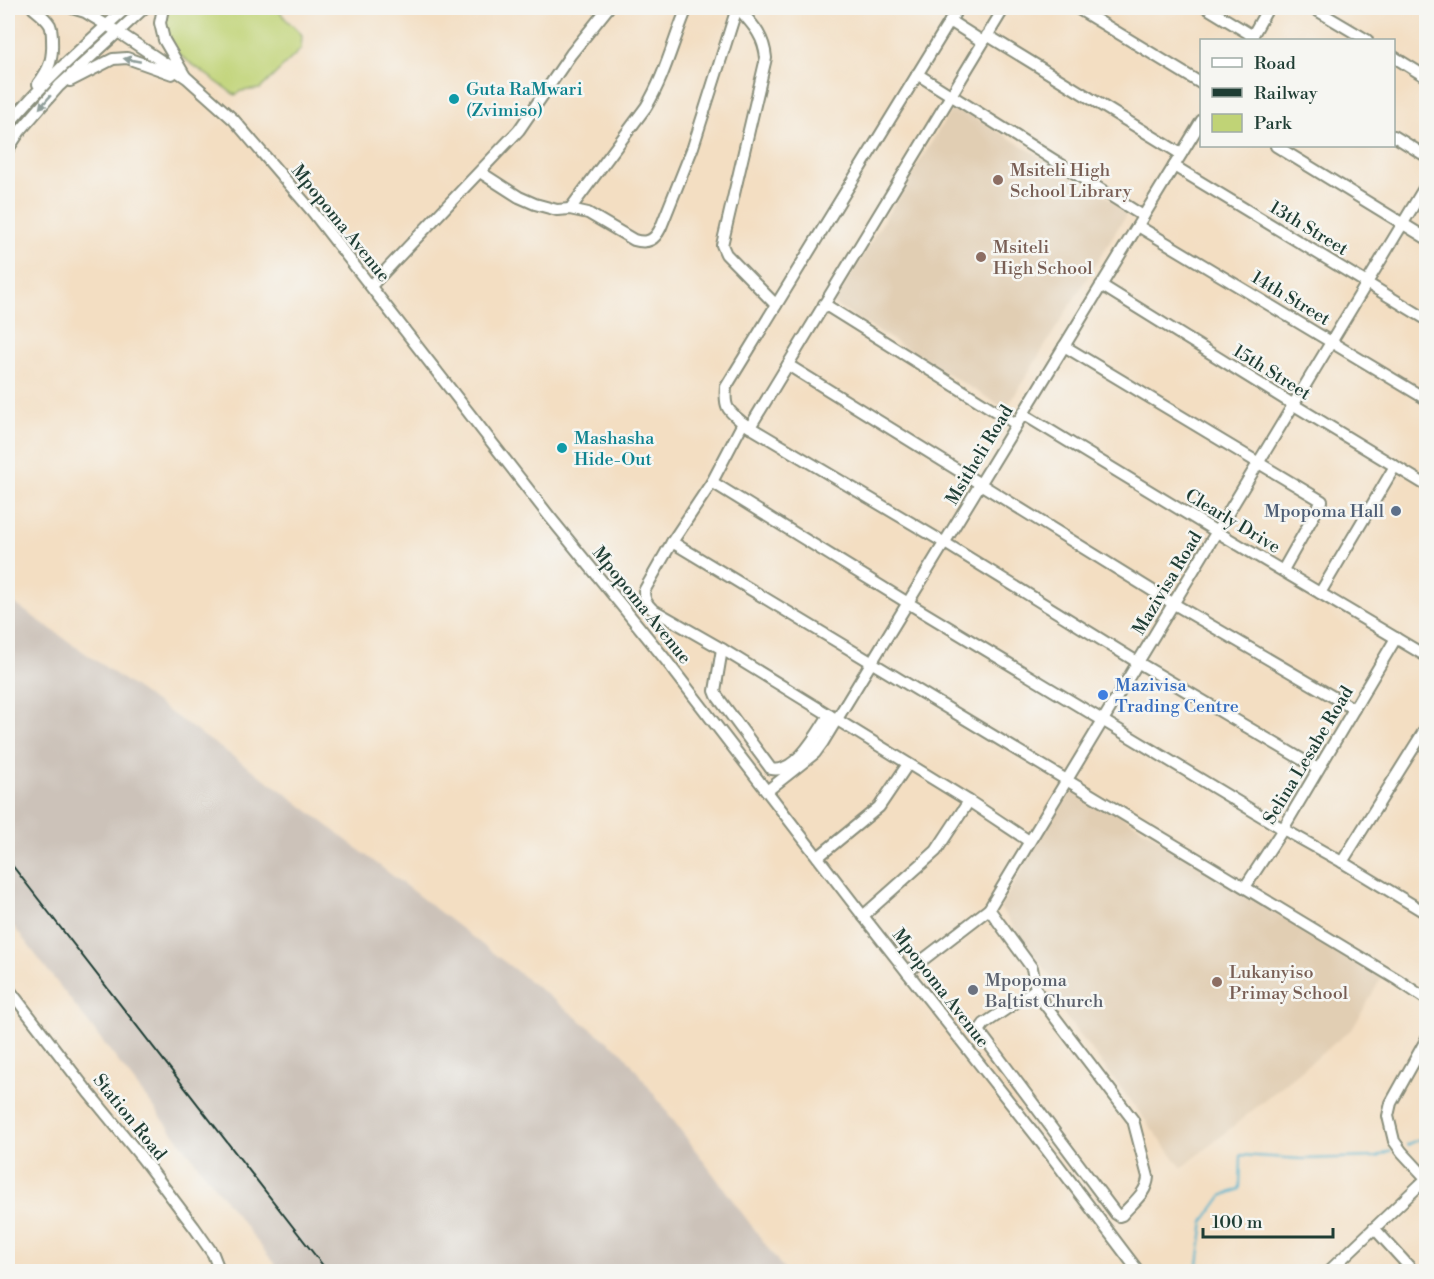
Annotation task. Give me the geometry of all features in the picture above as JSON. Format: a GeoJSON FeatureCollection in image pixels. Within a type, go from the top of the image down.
{"type":"FeatureCollection","features":[{"type":"Feature","properties":{"kind":"street"},"geometry":{"type":"LineString","coordinates":[[8,125],[47,71],[52,60],[51,28],[45,18],[33,8]]}},
{"type":"Feature","properties":{"kind":"street","name":"Mpopoma Avenue"},"geometry":{"type":"LineString","coordinates":[[72,8],[85,12],[118,32],[187,78],[234,120],[312,211],[549,516],[665,659],[1140,1272]]}},
{"type":"Feature","properties":{"kind":"street"},"geometry":{"type":"LineString","coordinates":[[19,111],[66,63],[126,8]]}},
{"type":"Feature","properties":{"kind":"street"},"geometry":{"type":"LineString","coordinates":[[8,149],[20,131],[59,86],[144,8]]}},
{"type":"Feature","properties":{"kind":"street"},"geometry":{"type":"LineString","coordinates":[[163,8],[160,23],[164,40],[187,78]]}},
{"type":"Feature","properties":{"kind":"street"},"geometry":{"type":"LineString","coordinates":[[371,286],[519,130],[571,54],[608,8]]}},
{"type":"Feature","properties":{"kind":"street"},"geometry":{"type":"LineString","coordinates":[[570,208],[646,107],[662,76],[687,8]]}},
{"type":"Feature","properties":{"kind":"street"},"geometry":{"type":"LineString","coordinates":[[480,172],[519,197],[557,210],[570,208],[588,213],[633,240],[641,242],[656,237],[693,147],[738,8]]}},
{"type":"Feature","properties":{"kind":"street"},"geometry":{"type":"LineString","coordinates":[[738,8],[758,32],[765,46],[766,58],[722,245],[726,254],[776,304]]}},
{"type":"Feature","properties":{"kind":"street"},"geometry":{"type":"LineString","coordinates":[[958,8],[726,387],[725,403],[728,410],[747,425],[945,543],[1138,663],[1318,769]]}},
{"type":"Feature","properties":{"kind":"street"},"geometry":{"type":"LineString","coordinates":[[1004,8],[788,365],[672,542],[644,591],[646,603],[652,609],[722,649],[969,801],[1029,842]]}},
{"type":"Feature","properties":{"kind":"street"},"geometry":{"type":"LineString","coordinates":[[1077,8],[1200,83]]}},
{"type":"Feature","properties":{"kind":"street"},"geometry":{"type":"LineString","coordinates":[[1207,8],[1251,38],[1268,8]]}},
{"type":"Feature","properties":{"kind":"street"},"geometry":{"type":"LineString","coordinates":[[1313,8],[1365,39]]}},
{"type":"Feature","properties":{"kind":"street"},"geometry":{"type":"LineString","coordinates":[[950,21],[985,38],[1181,154]]}},
{"type":"Feature","properties":{"kind":"street"},"geometry":{"type":"LineString","coordinates":[[59,86],[113,59],[127,57],[187,78]]}},
{"type":"Feature","properties":{"kind":"street"},"geometry":{"type":"LineString","coordinates":[[1395,58],[1426,77]]}},
{"type":"Feature","properties":{"kind":"street","name":"14th Street"},"geometry":{"type":"LineString","coordinates":[[917,74],[1141,221],[1331,342],[1426,399]]}},
{"type":"Feature","properties":{"kind":"street","name":"Msitheli Road"},"geometry":{"type":"LineString","coordinates":[[767,791],[815,753],[833,718],[908,603],[1200,123]]}},
{"type":"Feature","properties":{"kind":"street"},"geometry":{"type":"LineString","coordinates":[[1395,137],[1426,156]]}},
{"type":"Feature","properties":{"kind":"street"},"geometry":{"type":"LineString","coordinates":[[1278,147],[1426,238]]}},
{"type":"Feature","properties":{"kind":"street","name":"13th Street"},"geometry":{"type":"LineString","coordinates":[[1174,166],[1426,319]]}},
{"type":"Feature","properties":{"kind":"street","name":"Mazivisa Road"},"geometry":{"type":"LineString","coordinates":[[908,972],[989,909],[1426,185]]}},
{"type":"Feature","properties":{"kind":"street","name":"15th Street"},"geometry":{"type":"LineString","coordinates":[[1101,285],[1426,484]]}},
{"type":"Feature","properties":{"kind":"street"},"geometry":{"type":"LineString","coordinates":[[824,304],[1016,424]]}},
{"type":"Feature","properties":{"kind":"street"},"geometry":{"type":"LineString","coordinates":[[1064,346],[1322,501],[1283,570]]}},
{"type":"Feature","properties":{"kind":"street"},"geometry":{"type":"LineString","coordinates":[[788,365],[1174,604],[1354,709]]}},
{"type":"Feature","properties":{"kind":"street","name":"Clearly Drive"},"geometry":{"type":"LineString","coordinates":[[1023,414],[1426,656]]}},
{"type":"Feature","properties":{"kind":"street"},"geometry":{"type":"LineString","coordinates":[[1320,594],[1395,466]]}},
{"type":"Feature","properties":{"kind":"street"},"geometry":{"type":"LineString","coordinates":[[712,482],[908,603],[1426,914]]}},
{"type":"Feature","properties":{"kind":"street"},"geometry":{"type":"LineString","coordinates":[[672,542],[1245,887],[1426,999]]}},
{"type":"Feature","properties":{"kind":"street","name":"Selina Lesabe Road"},"geometry":{"type":"LineString","coordinates":[[1245,887],[1283,829],[1396,638]]}},
{"type":"Feature","properties":{"kind":"street"},"geometry":{"type":"LineString","coordinates":[[722,649],[715,691],[717,696],[771,769],[782,769],[806,751],[833,718]]}},
{"type":"Feature","properties":{"kind":"street"},"geometry":{"type":"LineString","coordinates":[[1342,862],[1426,728]]}},
{"type":"Feature","properties":{"kind":"street"},"geometry":{"type":"LineString","coordinates":[[819,857],[879,807],[908,764]]}},
{"type":"Feature","properties":{"kind":"street"},"geometry":{"type":"LineString","coordinates":[[863,916],[936,851],[969,801]]}},
{"type":"Feature","properties":{"kind":"street"},"geometry":{"type":"LineString","coordinates":[[989,909],[1032,968],[1040,998],[1135,1123],[1148,1183],[1146,1189],[1122,1215],[1116,1214],[979,1031],[984,1024],[1036,989]]}},
{"type":"Feature","properties":{"kind":"street","name":"Station Road"},"geometry":{"type":"LineString","coordinates":[[8,988],[194,1227],[213,1254],[220,1272]]}},
{"type":"Feature","properties":{"kind":"street"},"geometry":{"type":"LineString","coordinates":[[1328,1272],[1426,1178],[1394,1141],[1388,1116],[1391,1103],[1426,1040]]}},
{"type":"Feature","properties":{"kind":"street"},"geometry":{"type":"LineString","coordinates":[[1374,1228],[1414,1272]]}},
{"type":"Feature","properties":{"kind":"shaded area","name":"Msiteli High School"},"geometry":{"type":"Polygon","coordinates":[[[954,105],[1129,210],[1006,409],[833,304],[954,105]]]}},
{"type":"Feature","properties":{"kind":"shaded area"},"geometry":{"type":"Polygon","coordinates":[[[8,599],[285,793],[624,1054],[785,1271],[280,1271],[8,919],[8,599]]]}},
{"type":"Feature","properties":{"kind":"shaded area","name":"Lukanyiso Primay School"},"geometry":{"type":"Polygon","coordinates":[[[1070,785],[1384,973],[1353,1028],[1182,1168],[1052,999],[1061,991],[1000,908],[1070,785]]]}},
{"type":"Feature","properties":{"kind":"green space"},"geometry":{"type":"Polygon","coordinates":[[[168,8],[278,8],[302,35],[301,49],[260,89],[241,91],[235,95],[178,54],[167,40],[164,25],[168,8]]]}},
{"type":"Feature","properties":{"kind":"waterway"},"geometry":{"type":"LineString","coordinates":[[1407,1145],[1426,1136]]}},
{"type":"Feature","properties":{"kind":"waterway"},"geometry":{"type":"LineString","coordinates":[[1197,1272],[1204,1221],[1222,1196],[1240,1189],[1241,1155],[1301,1159],[1377,1157],[1391,1151]]}},
{"type":"Feature","properties":{"kind":"railway"},"geometry":{"type":"LineString","coordinates":[[8,860],[328,1272]]}},
{"type":"Feature","properties":{"kind":"place","name":"Guta RaMwari (Zvimiso)"},"geometry":{"type":"Point","coordinates":[454,99]}},
{"type":"Feature","properties":{"kind":"place","name":"Msiteli High School Library"},"geometry":{"type":"Point","coordinates":[998,180]}},
{"type":"Feature","properties":{"kind":"place","name":"Msiteli High School"},"geometry":{"type":"Point","coordinates":[981,257]}},
{"type":"Feature","properties":{"kind":"place","name":"Mashasha Hide-Out"},"geometry":{"type":"Point","coordinates":[562,448]}},
{"type":"Feature","properties":{"kind":"place","name":"Mpopoma Hall"},"geometry":{"type":"Point","coordinates":[1396,511]}},
{"type":"Feature","properties":{"kind":"place","name":"Mazivisa Trading Centre"},"geometry":{"type":"Point","coordinates":[1103,695]}},
{"type":"Feature","properties":{"kind":"place","name":"Lukanyiso Primay School"},"geometry":{"type":"Point","coordinates":[1217,982]}},
{"type":"Feature","properties":{"kind":"place","name":"Mpopoma Ba[tist Church"},"geometry":{"type":"Point","coordinates":[973,990]}}]}
